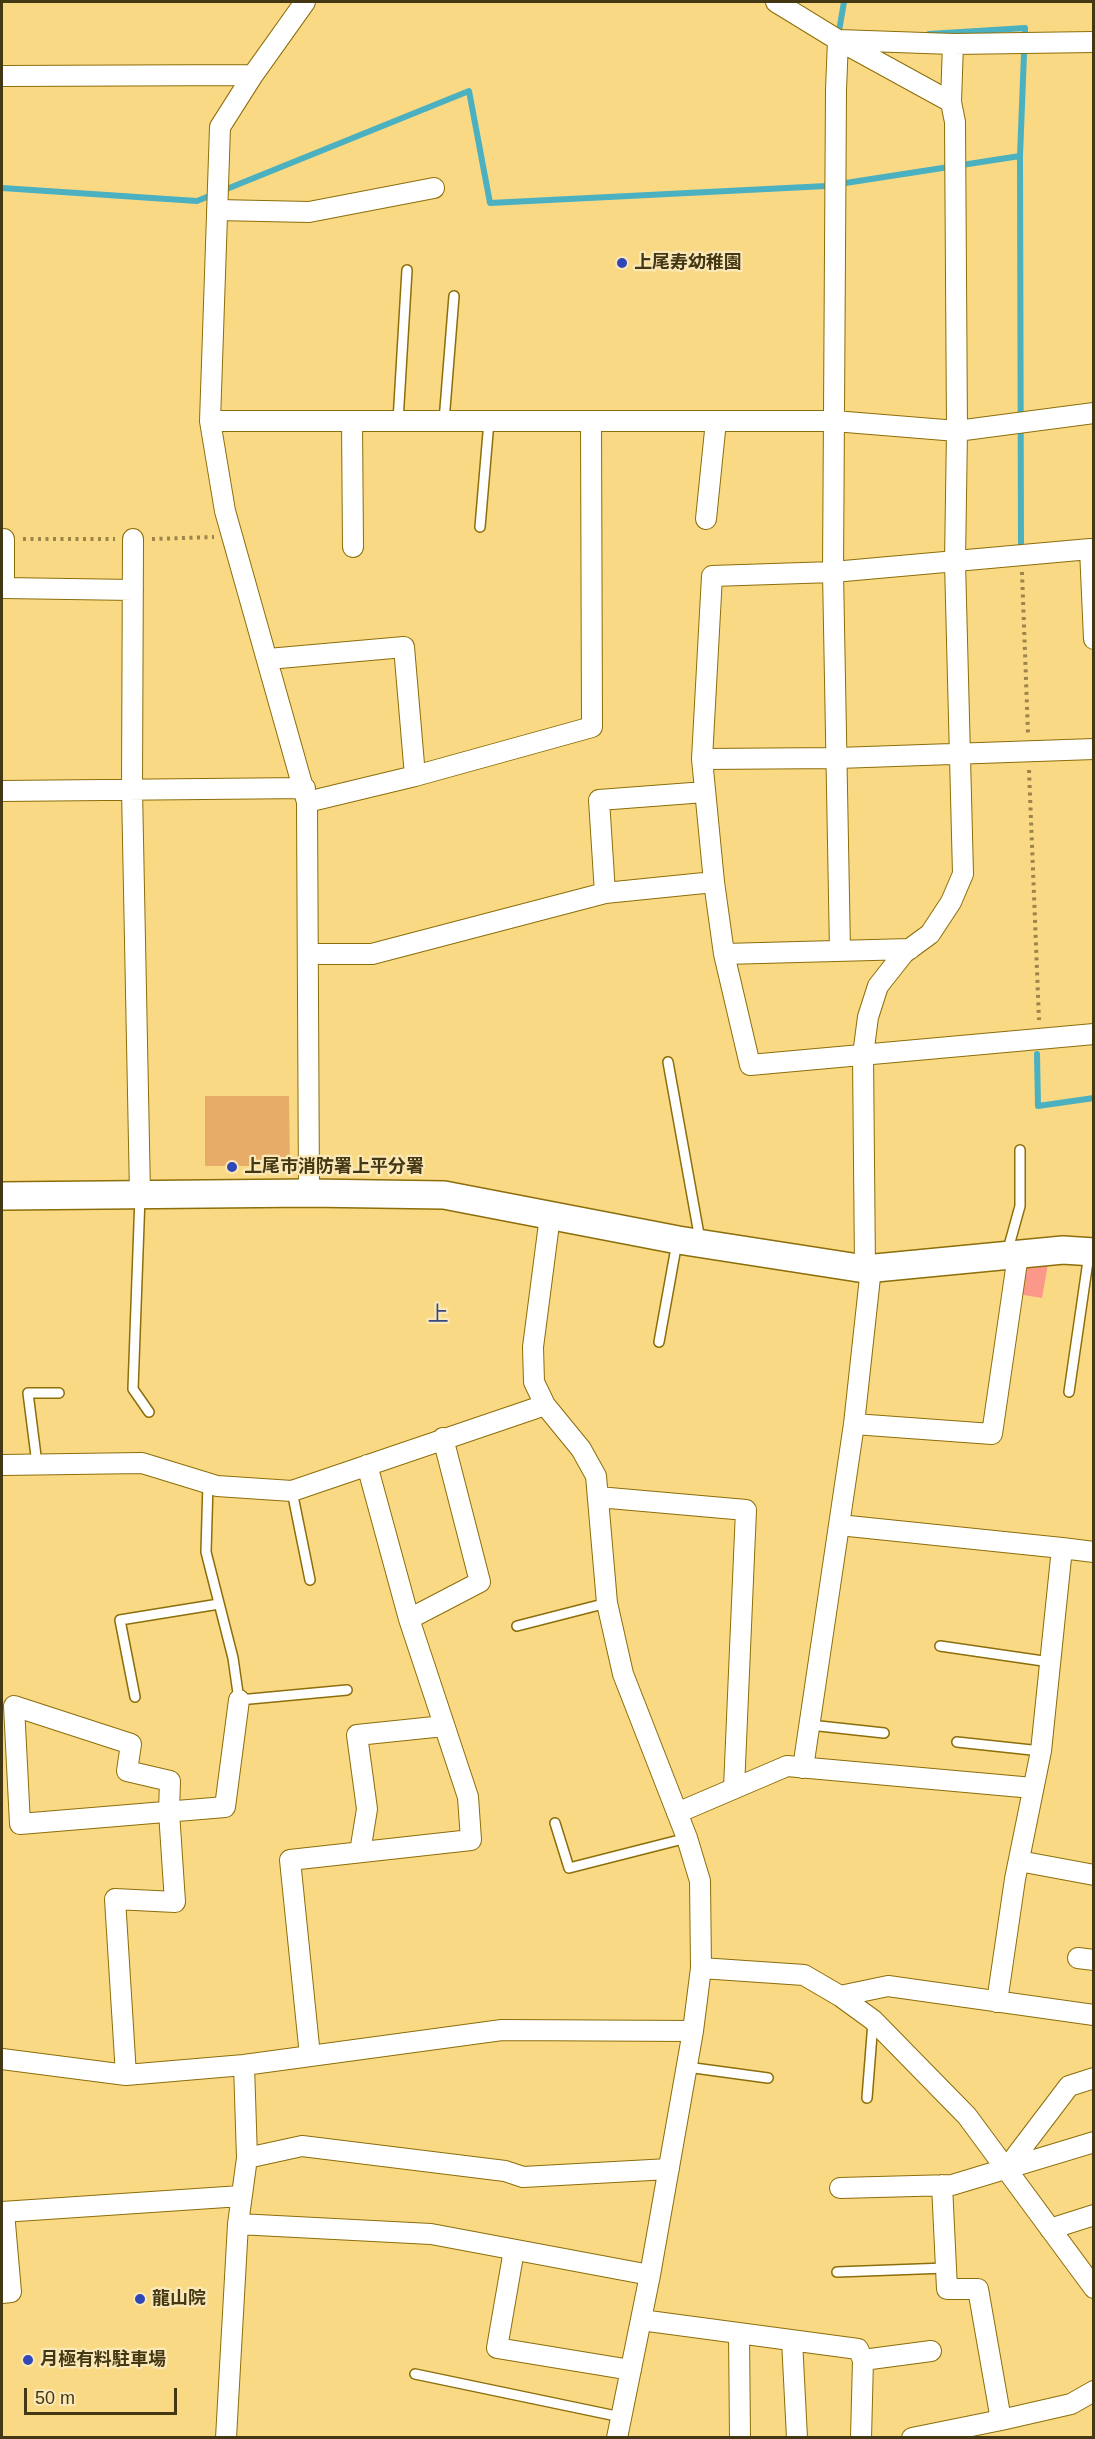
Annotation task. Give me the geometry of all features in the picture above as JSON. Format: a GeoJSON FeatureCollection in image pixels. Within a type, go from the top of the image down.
{"type":"FeatureCollection","features":[{"type":"Feature","properties":{"kind":"street"},"geometry":{"type":"LineString","coordinates":[[305,2],[253,75],[220,127],[210,421],[225,511],[306,795],[309,1192]]}},
{"type":"Feature","properties":{"kind":"street"},"geometry":{"type":"LineString","coordinates":[[776,2],[838,40],[951,102]]}},
{"type":"Feature","properties":{"kind":"street"},"geometry":{"type":"LineString","coordinates":[[838,40],[953,44],[1094,42]]}},
{"type":"Feature","properties":{"kind":"street"},"geometry":{"type":"LineString","coordinates":[[838,40],[833,572],[840,951]]}},
{"type":"Feature","properties":{"kind":"street"},"geometry":{"type":"LineString","coordinates":[[803,1768],[854,1424],[868,1269],[863,1054],[868,1017],[878,986],[904,953],[930,934],[951,902],[963,874],[954,562],[957,431],[955,122],[951,102],[953,44]]}},
{"type":"Feature","properties":{"kind":"street"},"geometry":{"type":"LineString","coordinates":[[2,76],[253,75]]}},
{"type":"Feature","properties":{"kind":"street"},"geometry":{"type":"LineString","coordinates":[[218,210],[309,212],[434,188]]}},
{"type":"Feature","properties":{"kind":"street"},"geometry":{"type":"LineString","coordinates":[[210,421],[834,421],[957,431],[1094,413]]}},
{"type":"Feature","properties":{"kind":"street"},"geometry":{"type":"LineString","coordinates":[[352,421],[353,547]]}},
{"type":"Feature","properties":{"kind":"street"},"geometry":{"type":"LineString","coordinates":[[2,791],[132,789],[306,795],[415,776],[592,727],[591,421]]}},
{"type":"Feature","properties":{"kind":"street"},"geometry":{"type":"LineString","coordinates":[[706,519],[716,421]]}},
{"type":"Feature","properties":{"kind":"street"},"geometry":{"type":"LineString","coordinates":[[4,539],[4,588],[133,590]]}},
{"type":"Feature","properties":{"kind":"street"},"geometry":{"type":"LineString","coordinates":[[134,540],[132,789],[140,1194]]}},
{"type":"Feature","properties":{"kind":"street"},"geometry":{"type":"LineString","coordinates":[[1094,639],[1092,550],[833,572],[712,576],[702,759],[714,882],[724,954],[750,1065],[1094,1034]]}},
{"type":"Feature","properties":{"kind":"street"},"geometry":{"type":"LineString","coordinates":[[268,659],[404,647],[415,776]]}},
{"type":"Feature","properties":{"kind":"street"},"geometry":{"type":"LineString","coordinates":[[702,759],[838,758],[1094,749]]}},
{"type":"Feature","properties":{"kind":"street"},"geometry":{"type":"LineString","coordinates":[[604,892],[599,800],[705,792]]}},
{"type":"Feature","properties":{"kind":"street"},"geometry":{"type":"LineString","coordinates":[[308,954],[372,954],[604,892],[714,882]]}},
{"type":"Feature","properties":{"kind":"street"},"geometry":{"type":"LineString","coordinates":[[724,954],[910,949]]}},
{"type":"Feature","properties":{"kind":"street"},"geometry":{"type":"LineString","coordinates":[[2,1196],[309,1192],[444,1195],[689,1242],[868,1269],[1063,1251],[1092,1252]]}},
{"type":"Feature","properties":{"kind":"street"},"geometry":{"type":"LineString","coordinates":[[550,1216],[533,1347],[534,1382],[545,1405],[586,1458],[596,1476],[607,1603],[623,1674],[687,1838],[700,1881],[701,1968],[693,2031],[651,2275],[617,2438]]}},
{"type":"Feature","properties":{"kind":"street"},"geometry":{"type":"LineString","coordinates":[[854,1424],[992,1434],[1012,1255]]}},
{"type":"Feature","properties":{"kind":"street"},"geometry":{"type":"LineString","coordinates":[[2,1465],[142,1463],[217,1486],[292,1491],[442,1438],[545,1405]]}},
{"type":"Feature","properties":{"kind":"street"},"geometry":{"type":"LineString","coordinates":[[409,1619],[480,1582],[442,1438]]}},
{"type":"Feature","properties":{"kind":"street"},"geometry":{"type":"LineString","coordinates":[[310,2056],[290,1860],[471,1840],[468,1797],[409,1619],[367,1465]]}},
{"type":"Feature","properties":{"kind":"street"},"geometry":{"type":"LineString","coordinates":[[598,1497],[746,1510],[734,1788]]}},
{"type":"Feature","properties":{"kind":"street"},"geometry":{"type":"LineString","coordinates":[[839,1525],[1094,1552]]}},
{"type":"Feature","properties":{"kind":"street"},"geometry":{"type":"LineString","coordinates":[[997,2002],[1019,1861],[1041,1751],[1062,1548]]}},
{"type":"Feature","properties":{"kind":"street"},"geometry":{"type":"LineString","coordinates":[[126,2075],[115,1899],[175,1902],[169,1812],[170,1781],[127,1771],[131,1744],[14,1706],[20,1824],[169,1812],[225,1807],[239,1700]]}},
{"type":"Feature","properties":{"kind":"street"},"geometry":{"type":"LineString","coordinates":[[360,1852],[367,1809],[357,1735],[444,1726]]}},
{"type":"Feature","properties":{"kind":"street"},"geometry":{"type":"LineString","coordinates":[[677,1813],[787,1766],[1033,1788]]}},
{"type":"Feature","properties":{"kind":"street"},"geometry":{"type":"LineString","coordinates":[[1019,1861],[1094,1875]]}},
{"type":"Feature","properties":{"kind":"street"},"geometry":{"type":"LineString","coordinates":[[701,1968],[804,1975],[840,1996],[873,2020],[967,2116],[1094,2288]]}},
{"type":"Feature","properties":{"kind":"street"},"geometry":{"type":"LineString","coordinates":[[840,1996],[888,1986],[1094,2015]]}},
{"type":"Feature","properties":{"kind":"street"},"geometry":{"type":"LineString","coordinates":[[2,2059],[126,2075],[244,2066],[502,2030],[693,2031]]}},
{"type":"Feature","properties":{"kind":"street"},"geometry":{"type":"LineString","coordinates":[[226,2438],[238,2224],[247,2158],[244,2066]]}},
{"type":"Feature","properties":{"kind":"street"},"geometry":{"type":"LineString","coordinates":[[1006,2169],[1069,2086],[1094,2078]]}},
{"type":"Feature","properties":{"kind":"street"},"geometry":{"type":"LineString","coordinates":[[840,2188],[952,2185],[1094,2142]]}},
{"type":"Feature","properties":{"kind":"street"},"geometry":{"type":"LineString","coordinates":[[247,2158],[302,2146],[505,2171],[523,2177],[669,2169]]}},
{"type":"Feature","properties":{"kind":"street"},"geometry":{"type":"LineString","coordinates":[[942,2185],[947,2289],[978,2289],[1001,2421]]}},
{"type":"Feature","properties":{"kind":"street"},"geometry":{"type":"LineString","coordinates":[[2,2293],[11,2292],[3,2212],[241,2196]]}},
{"type":"Feature","properties":{"kind":"street"},"geometry":{"type":"LineString","coordinates":[[1050,2229],[1094,2215]]}},
{"type":"Feature","properties":{"kind":"street"},"geometry":{"type":"LineString","coordinates":[[238,2224],[431,2234],[651,2275]]}},
{"type":"Feature","properties":{"kind":"street"},"geometry":{"type":"LineString","coordinates":[[514,2250],[497,2349],[631,2370]]}},
{"type":"Feature","properties":{"kind":"street"},"geometry":{"type":"LineString","coordinates":[[641,2320],[858,2349],[863,2360],[861,2438]]}},
{"type":"Feature","properties":{"kind":"street"},"geometry":{"type":"LineString","coordinates":[[740,2333],[740,2438]]}},
{"type":"Feature","properties":{"kind":"street"},"geometry":{"type":"LineString","coordinates":[[792,2340],[796,2438]]}},
{"type":"Feature","properties":{"kind":"street"},"geometry":{"type":"LineString","coordinates":[[863,2360],[931,2351]]}},
{"type":"Feature","properties":{"kind":"street"},"geometry":{"type":"LineString","coordinates":[[912,2438],[1001,2421],[1071,2404],[1094,2391]]}},
{"type":"Feature","properties":{"kind":"lane"},"geometry":{"type":"LineString","coordinates":[[398,421],[407,270]]}},
{"type":"Feature","properties":{"kind":"lane"},"geometry":{"type":"LineString","coordinates":[[444,421],[454,296]]}},
{"type":"Feature","properties":{"kind":"lane"},"geometry":{"type":"LineString","coordinates":[[480,527],[489,421]]}},
{"type":"Feature","properties":{"kind":"lane"},"geometry":{"type":"LineString","coordinates":[[659,1341],[689,1242],[668,1062]]}},
{"type":"Feature","properties":{"kind":"lane"},"geometry":{"type":"LineString","coordinates":[[1012,1255],[1020,1206],[1020,1150]]}},
{"type":"Feature","properties":{"kind":"lane"},"geometry":{"type":"LineString","coordinates":[[140,1194],[133,1389],[150,1412]]}},
{"type":"Feature","properties":{"kind":"lane"},"geometry":{"type":"LineString","coordinates":[[1069,1392],[1092,1252]]}},
{"type":"Feature","properties":{"kind":"lane"},"geometry":{"type":"LineString","coordinates":[[37,1464],[28,1393],[59,1393]]}},
{"type":"Feature","properties":{"kind":"lane"},"geometry":{"type":"LineString","coordinates":[[208,1483],[206,1552],[233,1658],[239,1700],[347,1690]]}},
{"type":"Feature","properties":{"kind":"lane"},"geometry":{"type":"LineString","coordinates":[[292,1491],[310,1580]]}},
{"type":"Feature","properties":{"kind":"lane"},"geometry":{"type":"LineString","coordinates":[[517,1626],[607,1603]]}},
{"type":"Feature","properties":{"kind":"lane"},"geometry":{"type":"LineString","coordinates":[[135,1697],[120,1620],[219,1604]]}},
{"type":"Feature","properties":{"kind":"lane"},"geometry":{"type":"LineString","coordinates":[[940,1646],[1050,1662]]}},
{"type":"Feature","properties":{"kind":"lane"},"geometry":{"type":"LineString","coordinates":[[810,1725],[884,1733]]}},
{"type":"Feature","properties":{"kind":"lane"},"geometry":{"type":"LineString","coordinates":[[957,1742],[1041,1751]]}},
{"type":"Feature","properties":{"kind":"lane"},"geometry":{"type":"LineString","coordinates":[[555,1823],[569,1868],[687,1838]]}},
{"type":"Feature","properties":{"kind":"lane"},"geometry":{"type":"LineString","coordinates":[[867,2098],[873,2020]]}},
{"type":"Feature","properties":{"kind":"lane"},"geometry":{"type":"LineString","coordinates":[[687,2067],[768,2079]]}},
{"type":"Feature","properties":{"kind":"lane"},"geometry":{"type":"LineString","coordinates":[[837,2272],[946,2268]]}},
{"type":"Feature","properties":{"kind":"lane"},"geometry":{"type":"LineString","coordinates":[[415,2374],[621,2417]]}},
{"type":"Feature","properties":{"kind":"path"},"geometry":{"type":"LineString","coordinates":[[1021,555],[1040,1039]]}},
{"type":"Feature","properties":{"kind":"shaded area"},"geometry":{"type":"Polygon","coordinates":[[[1050,1252],[1042,1298],[1011,1293],[1018,1255],[1050,1252]]]}},
{"type":"Feature","properties":{"kind":"building"},"geometry":{"type":"Polygon","coordinates":[[[205,1096],[289,1096],[290,1166],[205,1166],[205,1096]]]}},
{"type":"Feature","properties":{"kind":"waterway"},"geometry":{"type":"LineString","coordinates":[[838,37],[844,2]]}},
{"type":"Feature","properties":{"kind":"waterway"},"geometry":{"type":"LineString","coordinates":[[929,34],[1025,28],[1020,156],[1021,552]]}},
{"type":"Feature","properties":{"kind":"waterway"},"geometry":{"type":"LineString","coordinates":[[2,188],[197,201],[469,91],[490,203],[826,186],[1020,156]]}},
{"type":"Feature","properties":{"kind":"waterway"},"geometry":{"type":"LineString","coordinates":[[1037,1054],[1038,1106],[1094,1098]]}},
{"type":"Feature","properties":{"kind":"place","name":"上尾寿幼稚園"},"geometry":{"type":"Point","coordinates":[622,263]}},
{"type":"Feature","properties":{"kind":"place","name":"上尾市消防署上平分署"},"geometry":{"type":"Point","coordinates":[232,1167]}},
{"type":"Feature","properties":{"kind":"place","name":"龍山院"},"geometry":{"type":"Point","coordinates":[140,2299]}},
{"type":"Feature","properties":{"kind":"place","name":"月極有料駐車場"},"geometry":{"type":"Point","coordinates":[28,2360]}},
{"type":"Feature","properties":{"kind":"district","name":"上"},"geometry":{"type":"Point","coordinates":[438,1315]}}]}
